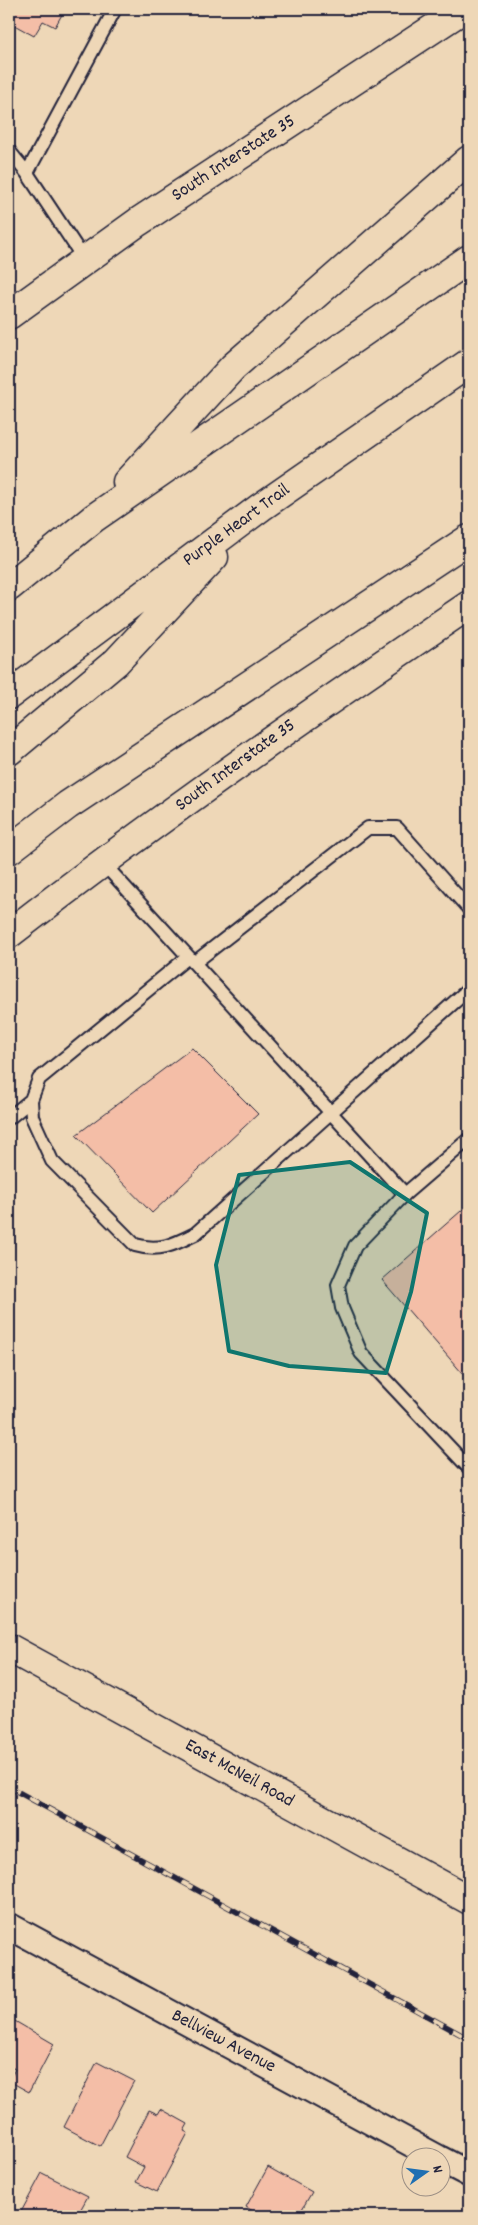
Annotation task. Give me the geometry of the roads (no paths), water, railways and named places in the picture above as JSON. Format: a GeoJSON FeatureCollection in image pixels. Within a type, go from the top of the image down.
{"type":"FeatureCollection","features":[{"type":"Feature","properties":{"kind":"main road","name":"South Interstate 35"},"geometry":{"type":"LineString","coordinates":[[9,315],[84,259],[463,9]]}},
{"type":"Feature","properties":{"kind":"main road"},"geometry":{"type":"LineString","coordinates":[[94,518],[233,367],[469,160]]}},
{"type":"Feature","properties":{"kind":"main road"},"geometry":{"type":"LineString","coordinates":[[9,587],[94,518],[469,259]]}},
{"type":"Feature","properties":{"kind":"main road","name":"Purple Heart Trail"},"geometry":{"type":"LineString","coordinates":[[9,695],[261,507],[469,363]]}},
{"type":"Feature","properties":{"kind":"main road"},"geometry":{"type":"LineString","coordinates":[[9,751],[116,662],[261,507]]}},
{"type":"Feature","properties":{"kind":"main road"},"geometry":{"type":"LineString","coordinates":[[9,850],[68,805],[469,539]]}},
{"type":"Feature","properties":{"kind":"main road","name":"South Interstate 35"},"geometry":{"type":"LineString","coordinates":[[9,934],[102,862],[298,722],[469,605]]}},
{"type":"Feature","properties":{"kind":"main road","name":"East McNeil Road"},"geometry":{"type":"LineString","coordinates":[[9,1648],[469,1900]]}},
{"type":"Feature","properties":{"kind":"street","name":"Bellview Avenue"},"geometry":{"type":"LineString","coordinates":[[9,1926],[420,2148]]}},
{"type":"Feature","properties":{"kind":"street","name":"Bellview Avenue"},"geometry":{"type":"LineString","coordinates":[[450,2164],[469,2174]]}},
{"type":"Feature","properties":{"kind":"lane"},"geometry":{"type":"LineString","coordinates":[[27,173],[76,78],[115,9]]}},
{"type":"Feature","properties":{"kind":"lane"},"geometry":{"type":"LineString","coordinates":[[9,151],[27,173],[84,259]]}},
{"type":"Feature","properties":{"kind":"lane"},"geometry":{"type":"LineString","coordinates":[[469,909],[397,828],[368,828],[191,960],[39,1079],[31,1100],[32,1117],[52,1161],[135,1245],[150,1249],[173,1245],[195,1234],[469,989]]}},
{"type":"Feature","properties":{"kind":"lane"},"geometry":{"type":"LineString","coordinates":[[102,862],[405,1194]]}},
{"type":"Feature","properties":{"kind":"lane"},"geometry":{"type":"LineString","coordinates":[[9,1118],[31,1100]]}},
{"type":"Feature","properties":{"kind":"lane"},"geometry":{"type":"LineString","coordinates":[[469,1139],[405,1194],[355,1246],[338,1284],[342,1308],[361,1353],[469,1468]]}},
{"type":"Feature","properties":{"kind":"railway"},"geometry":{"type":"LineString","coordinates":[[9,1787],[469,2039]]}}]}
